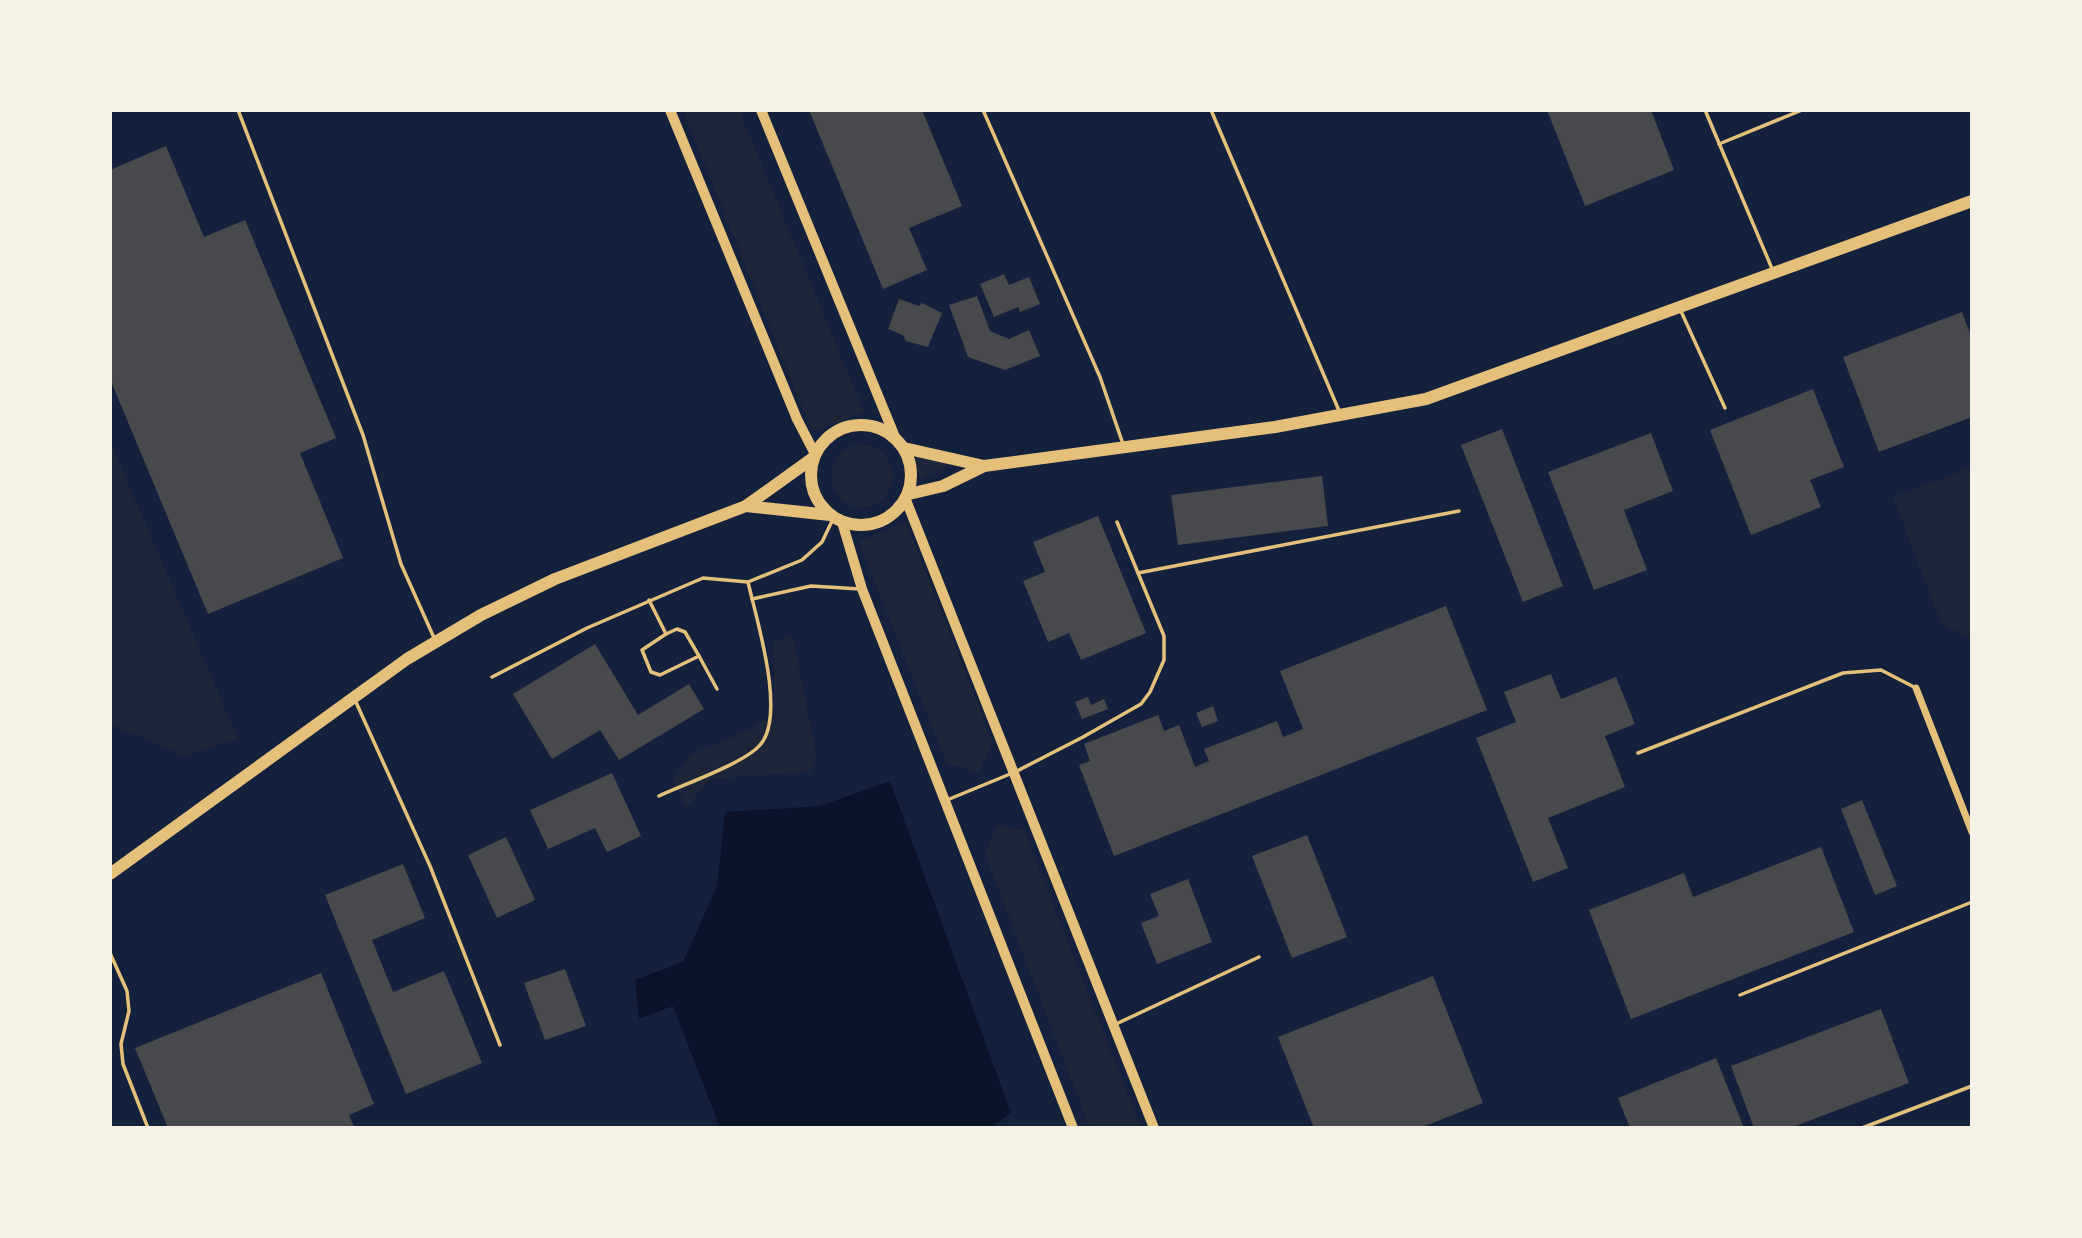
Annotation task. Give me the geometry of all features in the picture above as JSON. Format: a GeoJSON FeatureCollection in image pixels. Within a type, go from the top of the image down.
{"type":"FeatureCollection","features":[{"type":"Feature","properties":{"kind":"main road"},"geometry":{"type":"LineString","coordinates":[[670,110],[814,456],[810,474],[812,489],[819,503],[835,518],[1073,1128]]}},
{"type":"Feature","properties":{"kind":"main road"},"geometry":{"type":"LineString","coordinates":[[746,506],[835,518],[856,525],[877,522],[896,511],[907,497],[911,474],[904,448],[895,437],[761,110]]}},
{"type":"Feature","properties":{"kind":"main road"},"geometry":{"type":"LineString","coordinates":[[907,497],[943,486],[984,466],[1125,449],[1426,399],[1972,201]]}},
{"type":"Feature","properties":{"kind":"main road"},"geometry":{"type":"LineString","coordinates":[[110,874],[407,659],[481,615],[555,579],[746,506],[814,456],[833,432],[865,424],[881,428],[895,437]]}},
{"type":"Feature","properties":{"kind":"main road"},"geometry":{"type":"LineString","coordinates":[[904,448],[984,466]]}},
{"type":"Feature","properties":{"kind":"main road"},"geometry":{"type":"LineString","coordinates":[[907,497],[1154,1128]]}},
{"type":"Feature","properties":{"kind":"street"},"geometry":{"type":"LineString","coordinates":[[1916,688],[1972,832]]}},
{"type":"Feature","properties":{"kind":"lane"},"geometry":{"type":"LineString","coordinates":[[238,110],[363,435],[401,564],[435,642]]}},
{"type":"Feature","properties":{"kind":"lane"},"geometry":{"type":"LineString","coordinates":[[983,110],[1100,377],[1125,449]]}},
{"type":"Feature","properties":{"kind":"lane"},"geometry":{"type":"LineString","coordinates":[[1211,110],[1341,415]]}},
{"type":"Feature","properties":{"kind":"lane"},"geometry":{"type":"LineString","coordinates":[[1705,110],[1774,273]]}},
{"type":"Feature","properties":{"kind":"lane"},"geometry":{"type":"LineString","coordinates":[[1719,144],[1802,110]]}},
{"type":"Feature","properties":{"kind":"lane"},"geometry":{"type":"LineString","coordinates":[[1680,307],[1725,408]]}},
{"type":"Feature","properties":{"kind":"lane"},"geometry":{"type":"LineString","coordinates":[[1138,573],[1459,511]]}},
{"type":"Feature","properties":{"kind":"lane"},"geometry":{"type":"LineString","coordinates":[[492,677],[587,628],[703,578],[748,582],[802,560],[822,542],[835,518]]}},
{"type":"Feature","properties":{"kind":"lane"},"geometry":{"type":"LineString","coordinates":[[947,800],[1015,772],[1141,704],[1150,692],[1158,678],[1166,647],[1117,522]]}},
{"type":"Feature","properties":{"kind":"lane"},"geometry":{"type":"LineString","coordinates":[[659,796],[746,756],[760,745],[768,731],[770,715],[766,658],[748,582]]}},
{"type":"Feature","properties":{"kind":"lane"},"geometry":{"type":"LineString","coordinates":[[752,599],[811,586],[862,589]]}},
{"type":"Feature","properties":{"kind":"lane"},"geometry":{"type":"LineString","coordinates":[[649,600],[666,634]]}},
{"type":"Feature","properties":{"kind":"lane"},"geometry":{"type":"LineString","coordinates":[[699,656],[654,676],[642,650],[677,629],[685,632],[699,656],[717,689]]}},
{"type":"Feature","properties":{"kind":"lane"},"geometry":{"type":"LineString","coordinates":[[1638,753],[1843,673],[1881,670],[1916,688]]}},
{"type":"Feature","properties":{"kind":"lane"},"geometry":{"type":"LineString","coordinates":[[354,698],[430,866],[500,1045]]}},
{"type":"Feature","properties":{"kind":"lane"},"geometry":{"type":"LineString","coordinates":[[1740,995],[1972,902]]}},
{"type":"Feature","properties":{"kind":"lane"},"geometry":{"type":"LineString","coordinates":[[110,953],[127,991],[128,1011],[121,1044],[123,1064],[148,1128]]}},
{"type":"Feature","properties":{"kind":"lane"},"geometry":{"type":"LineString","coordinates":[[1114,1025],[1259,957]]}},
{"type":"Feature","properties":{"kind":"lane"},"geometry":{"type":"LineString","coordinates":[[1862,1128],[1972,1086]]}},
{"type":"Feature","properties":{"kind":"shaded area"},"geometry":{"type":"Polygon","coordinates":[[[683,110],[739,110],[864,412],[812,432],[683,110]]]}},
{"type":"Feature","properties":{"kind":"shaded area"},"geometry":{"type":"Polygon","coordinates":[[[110,441],[238,739],[185,756],[110,724],[110,441]]]}},
{"type":"Feature","properties":{"kind":"shaded area"},"geometry":{"type":"Polygon","coordinates":[[[862,445],[874,447],[884,454],[891,464],[891,488],[884,498],[874,505],[862,507],[850,505],[840,498],[833,488],[831,476],[833,464],[840,454],[850,447],[862,445]]]}},
{"type":"Feature","properties":{"kind":"shaded area"},"geometry":{"type":"Polygon","coordinates":[[[914,456],[953,463],[920,480],[914,456]]]}},
{"type":"Feature","properties":{"kind":"shaded area"},"geometry":{"type":"Polygon","coordinates":[[[1972,467],[1972,639],[1941,623],[1893,497],[1972,467]]]}},
{"type":"Feature","properties":{"kind":"shaded area"},"geometry":{"type":"Polygon","coordinates":[[[906,522],[993,742],[978,772],[947,764],[859,542],[906,522]]]}},
{"type":"Feature","properties":{"kind":"shaded area"},"geometry":{"type":"Polygon","coordinates":[[[793,636],[817,759],[809,772],[710,779],[687,807],[673,781],[690,755],[755,727],[774,713],[774,641],[793,636]]]}},
{"type":"Feature","properties":{"kind":"shaded area"},"geometry":{"type":"Polygon","coordinates":[[[890,781],[1011,1113],[991,1128],[720,1128],[673,1006],[639,1019],[635,980],[683,962],[717,886],[725,812],[820,806],[890,781]]]}},
{"type":"Feature","properties":{"kind":"shaded area"},"geometry":{"type":"Polygon","coordinates":[[[997,825],[1024,831],[1141,1128],[1090,1128],[985,854],[997,825]]]}},
{"type":"Feature","properties":{"kind":"building"},"geometry":{"type":"Polygon","coordinates":[[[809,110],[922,110],[962,206],[909,228],[927,270],[883,289],[809,110]]]}},
{"type":"Feature","properties":{"kind":"building"},"geometry":{"type":"Polygon","coordinates":[[[1547,110],[1651,110],[1674,170],[1585,206],[1547,110]]]}},
{"type":"Feature","properties":{"kind":"building"},"geometry":{"type":"Polygon","coordinates":[[[166,146],[204,237],[245,220],[336,438],[300,453],[343,558],[208,614],[110,379],[110,170],[166,146]]]}},
{"type":"Feature","properties":{"kind":"building"},"geometry":{"type":"Polygon","coordinates":[[[1004,274],[1009,285],[1029,277],[1040,304],[1020,312],[1018,307],[994,317],[980,284],[1004,274]]]}},
{"type":"Feature","properties":{"kind":"building"},"geometry":{"type":"Polygon","coordinates":[[[977,296],[990,331],[1009,339],[1029,330],[1040,356],[1005,370],[968,357],[949,305],[977,296]]]}},
{"type":"Feature","properties":{"kind":"building"},"geometry":{"type":"Polygon","coordinates":[[[899,299],[919,306],[922,303],[942,313],[928,347],[906,341],[903,335],[888,329],[899,299]]]}},
{"type":"Feature","properties":{"kind":"building"},"geometry":{"type":"Polygon","coordinates":[[[1962,312],[1972,339],[1972,417],[1879,452],[1843,357],[1962,312]]]}},
{"type":"Feature","properties":{"kind":"building"},"geometry":{"type":"Polygon","coordinates":[[[1813,389],[1844,467],[1810,480],[1821,507],[1751,535],[1710,430],[1813,389]]]}},
{"type":"Feature","properties":{"kind":"building"},"geometry":{"type":"Polygon","coordinates":[[[1502,429],[1563,586],[1523,602],[1461,445],[1502,429]]]}},
{"type":"Feature","properties":{"kind":"building"},"geometry":{"type":"Polygon","coordinates":[[[1651,433],[1673,491],[1624,510],[1647,570],[1594,590],[1548,472],[1651,433]]]}},
{"type":"Feature","properties":{"kind":"building"},"geometry":{"type":"Polygon","coordinates":[[[1322,476],[1328,526],[1178,545],[1171,495],[1322,476]]]}},
{"type":"Feature","properties":{"kind":"building"},"geometry":{"type":"Polygon","coordinates":[[[1098,516],[1146,633],[1081,660],[1069,633],[1048,642],[1023,581],[1045,572],[1033,542],[1098,516]]]}},
{"type":"Feature","properties":{"kind":"building"},"geometry":{"type":"Polygon","coordinates":[[[1446,606],[1487,710],[1114,856],[1079,765],[1090,761],[1084,744],[1158,715],[1164,731],[1179,725],[1195,767],[1209,761],[1204,749],[1277,721],[1283,737],[1303,729],[1280,671],[1446,606]]]}},
{"type":"Feature","properties":{"kind":"building"},"geometry":{"type":"Polygon","coordinates":[[[595,644],[638,715],[689,684],[704,709],[619,760],[600,730],[552,759],[513,694],[595,644]]]}},
{"type":"Feature","properties":{"kind":"building"},"geometry":{"type":"Polygon","coordinates":[[[1551,674],[1561,699],[1616,677],[1635,724],[1605,736],[1625,787],[1548,818],[1568,868],[1533,882],[1476,738],[1516,722],[1504,692],[1551,674]]]}},
{"type":"Feature","properties":{"kind":"building"},"geometry":{"type":"Polygon","coordinates":[[[1088,697],[1091,705],[1104,699],[1108,709],[1082,719],[1075,702],[1088,697]]]}},
{"type":"Feature","properties":{"kind":"building"},"geometry":{"type":"Polygon","coordinates":[[[1213,706],[1218,721],[1202,727],[1196,713],[1213,706]]]}},
{"type":"Feature","properties":{"kind":"building"},"geometry":{"type":"Polygon","coordinates":[[[612,773],[641,836],[607,852],[595,828],[548,849],[530,810],[612,773]]]}},
{"type":"Feature","properties":{"kind":"building"},"geometry":{"type":"Polygon","coordinates":[[[1862,800],[1897,886],[1875,895],[1841,809],[1862,800]]]}},
{"type":"Feature","properties":{"kind":"building"},"geometry":{"type":"Polygon","coordinates":[[[1307,835],[1347,937],[1292,958],[1252,856],[1307,835]]]}},
{"type":"Feature","properties":{"kind":"building"},"geometry":{"type":"Polygon","coordinates":[[[506,837],[535,900],[497,918],[468,855],[506,837]]]}},
{"type":"Feature","properties":{"kind":"building"},"geometry":{"type":"Polygon","coordinates":[[[1821,847],[1854,932],[1631,1019],[1589,910],[1684,873],[1693,897],[1821,847]]]}},
{"type":"Feature","properties":{"kind":"building"},"geometry":{"type":"Polygon","coordinates":[[[403,864],[425,918],[372,940],[393,992],[444,971],[482,1063],[406,1094],[325,895],[403,864]]]}},
{"type":"Feature","properties":{"kind":"building"},"geometry":{"type":"Polygon","coordinates":[[[1188,879],[1212,942],[1157,964],[1141,923],[1159,916],[1150,894],[1188,879]]]}},
{"type":"Feature","properties":{"kind":"building"},"geometry":{"type":"Polygon","coordinates":[[[565,969],[586,1026],[545,1040],[524,983],[565,969]]]}},
{"type":"Feature","properties":{"kind":"building"},"geometry":{"type":"Polygon","coordinates":[[[321,973],[374,1104],[349,1115],[354,1127],[168,1128],[135,1048],[321,973]]]}},
{"type":"Feature","properties":{"kind":"building"},"geometry":{"type":"Polygon","coordinates":[[[1433,976],[1483,1103],[1420,1128],[1314,1128],[1278,1037],[1433,976]]]}},
{"type":"Feature","properties":{"kind":"building"},"geometry":{"type":"Polygon","coordinates":[[[1881,1009],[1909,1083],[1790,1128],[1754,1128],[1731,1066],[1881,1009]]]}},
{"type":"Feature","properties":{"kind":"building"},"geometry":{"type":"Polygon","coordinates":[[[1716,1058],[1744,1128],[1630,1128],[1618,1098],[1716,1058]]]}}]}
